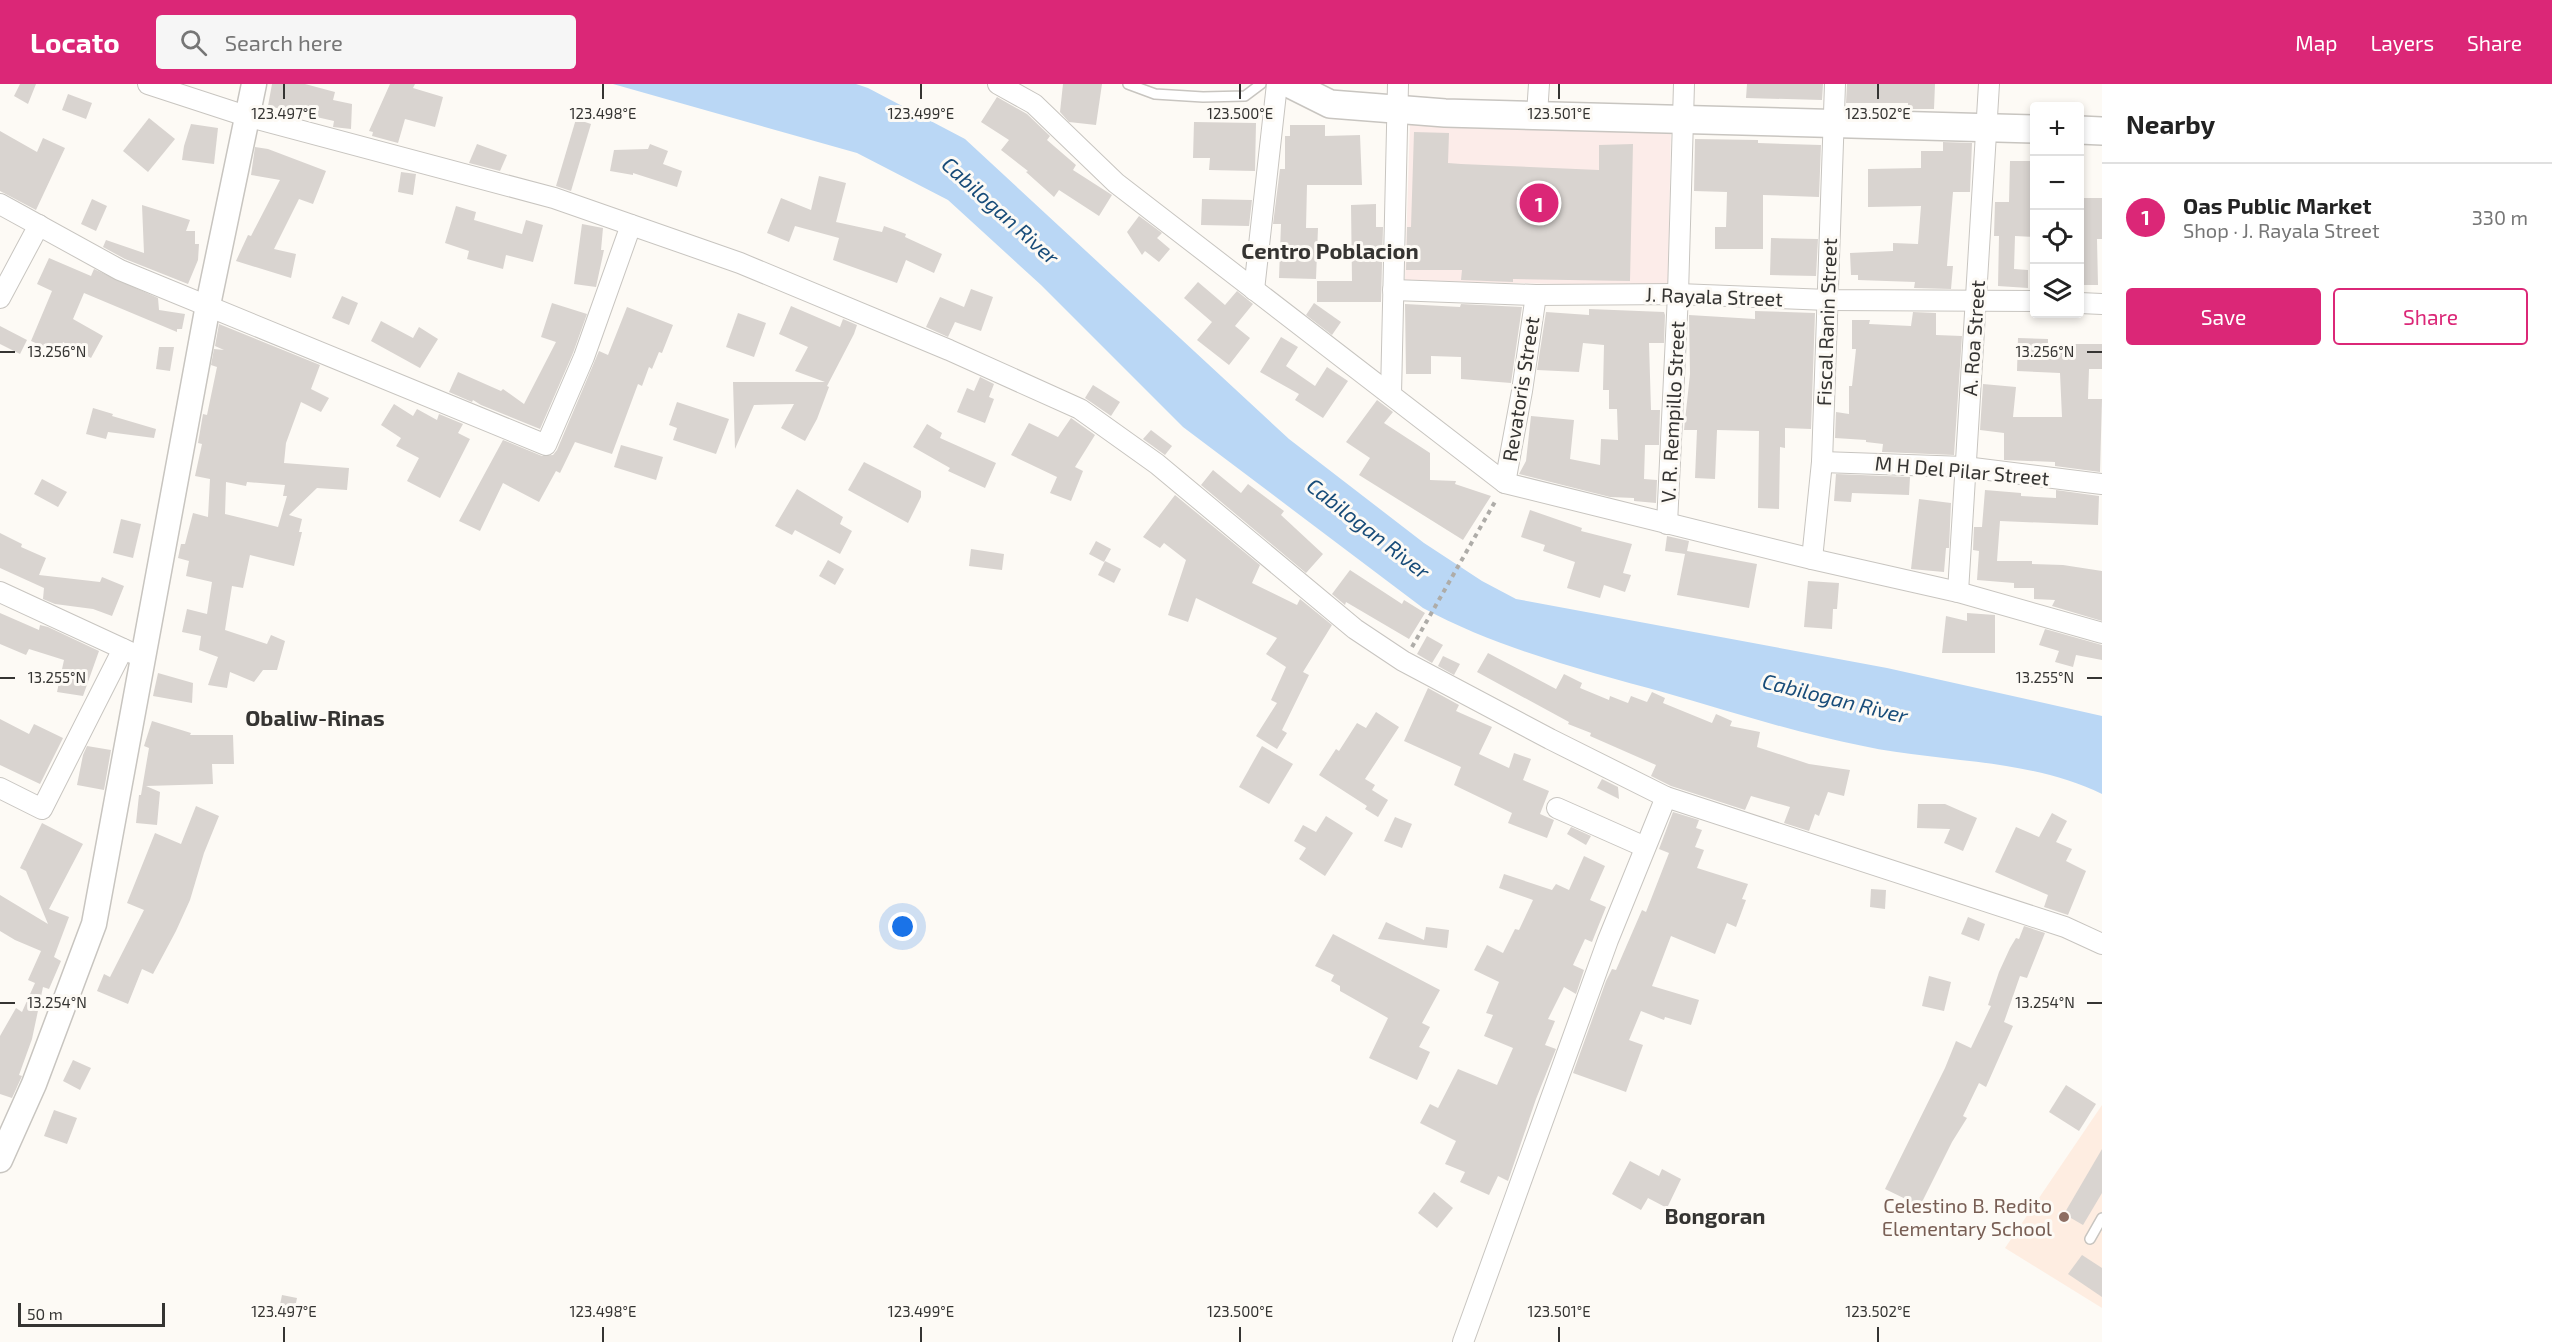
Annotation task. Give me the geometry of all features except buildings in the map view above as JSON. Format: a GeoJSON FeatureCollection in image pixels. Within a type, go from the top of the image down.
{"type":"FeatureCollection","features":[{"type":"Feature","properties":{"kind":"main road"},"geometry":{"type":"LineString","coordinates":[[1290,84],[1329,104],[1397,97],[1537,114],[2030,129]]}},
{"type":"Feature","properties":{"kind":"main road"},"geometry":{"type":"LineString","coordinates":[[2084,130],[2102,131]]}},
{"type":"Feature","properties":{"kind":"street"},"geometry":{"type":"LineString","coordinates":[[148,84],[246,116],[554,198],[740,263],[949,350],[1080,409],[1157,464],[1355,629],[1403,661],[1666,797],[2065,927],[2102,944]]}},
{"type":"Feature","properties":{"kind":"street"},"geometry":{"type":"LineString","coordinates":[[0,1160],[34,1084],[93,924],[133,653],[254,84]]}},
{"type":"Feature","properties":{"kind":"street"},"geometry":{"type":"LineString","coordinates":[[998,84],[1034,104],[1116,183],[1505,483],[1812,559],[1958,592],[2102,633]]}},
{"type":"Feature","properties":{"kind":"street"},"geometry":{"type":"LineString","coordinates":[[1254,290],[1277,84]]}},
{"type":"Feature","properties":{"kind":"street"},"geometry":{"type":"LineString","coordinates":[[1537,114],[1539,84]]}},
{"type":"Feature","properties":{"kind":"street","name":"V. R. Rempillo Street"},"geometry":{"type":"LineString","coordinates":[[1667,524],[1678,294],[1684,84]]}},
{"type":"Feature","properties":{"kind":"street","name":"Fiscal Ranin Street"},"geometry":{"type":"LineString","coordinates":[[1812,559],[1822,462],[1835,84]]}},
{"type":"Feature","properties":{"kind":"street","name":"A. Roa Street"},"geometry":{"type":"LineString","coordinates":[[1958,592],[1989,84]]}},
{"type":"Feature","properties":{"kind":"street"},"geometry":{"type":"LineString","coordinates":[[1391,394],[1397,97]]}},
{"type":"Feature","properties":{"kind":"street"},"geometry":{"type":"LineString","coordinates":[[0,204],[120,270],[546,445],[584,357],[631,225]]}},
{"type":"Feature","properties":{"kind":"street"},"geometry":{"type":"LineString","coordinates":[[0,298],[39,225]]}},
{"type":"Feature","properties":{"kind":"street","name":"J. Rayala Street"},"geometry":{"type":"LineString","coordinates":[[1393,290],[1536,295],[1678,294],[1828,300],[2030,301]]}},
{"type":"Feature","properties":{"kind":"street","name":"Revatoris Street"},"geometry":{"type":"LineString","coordinates":[[1505,483],[1522,391],[1536,295]]}},
{"type":"Feature","properties":{"kind":"street"},"geometry":{"type":"LineString","coordinates":[[2084,303],[2102,304]]}},
{"type":"Feature","properties":{"kind":"street","name":"M H Del Pilar Street"},"geometry":{"type":"LineString","coordinates":[[1822,462],[1965,467],[2102,484]]}},
{"type":"Feature","properties":{"kind":"street"},"geometry":{"type":"LineString","coordinates":[[0,592],[133,653]]}},
{"type":"Feature","properties":{"kind":"street"},"geometry":{"type":"LineString","coordinates":[[0,788],[42,809],[133,653]]}},
{"type":"Feature","properties":{"kind":"street"},"geometry":{"type":"LineString","coordinates":[[1463,1342],[1567,1049],[1666,797]]}},
{"type":"Feature","properties":{"kind":"street"},"geometry":{"type":"LineString","coordinates":[[1557,808],[1645,847]]}},
{"type":"Feature","properties":{"kind":"lane"},"geometry":{"type":"LineString","coordinates":[[1128,84],[1155,94],[1203,97],[1245,96],[1261,84]]}},
{"type":"Feature","properties":{"kind":"lane"},"geometry":{"type":"LineString","coordinates":[[2090,1239],[2102,1218]]}},
{"type":"Feature","properties":{"kind":"path"},"geometry":{"type":"LineString","coordinates":[[1403,661],[1469,551],[1505,483]]}},
{"type":"Feature","properties":{"kind":"shaded area"},"geometry":{"type":"Polygon","coordinates":[[[1410,120],[1671,126],[1668,286],[1405,281],[1410,120]]]}},
{"type":"Feature","properties":{"kind":"shaded area","name":"Celestino B. Redito Elementary School"},"geometry":{"type":"Polygon","coordinates":[[[2102,1105],[2102,1308],[2005,1248],[2102,1105]]]}},
{"type":"Feature","properties":{"kind":"water","name":"Cabilogan River"},"geometry":{"type":"Polygon","coordinates":[[[613,84],[856,84],[868,88],[965,139],[1289,439],[1424,543],[1482,581],[1516,599],[1887,668],[2102,716],[2102,794],[2074,782],[2015,767],[1893,751],[1789,729],[1542,657],[1511,647],[1452,622],[1423,608],[1183,427],[1041,285],[948,200],[857,153],[613,84]]]}},
{"type":"Feature","properties":{"kind":"place","name":"Oas Public Market"},"geometry":{"type":"Point","coordinates":[1539,203]}},
{"type":"Feature","properties":{"kind":"place","name":"Celestino B. Redito Elementary School"},"geometry":{"type":"Point","coordinates":[2064,1217]}},
{"type":"Feature","properties":{"kind":"district","name":"Centro Poblacion"},"geometry":{"type":"Point","coordinates":[1330,251]}},
{"type":"Feature","properties":{"kind":"district","name":"Obaliw-Rinas"},"geometry":{"type":"Point","coordinates":[315,718]}},
{"type":"Feature","properties":{"kind":"district","name":"Bongoran"},"geometry":{"type":"Point","coordinates":[1715,1216]}}]}
